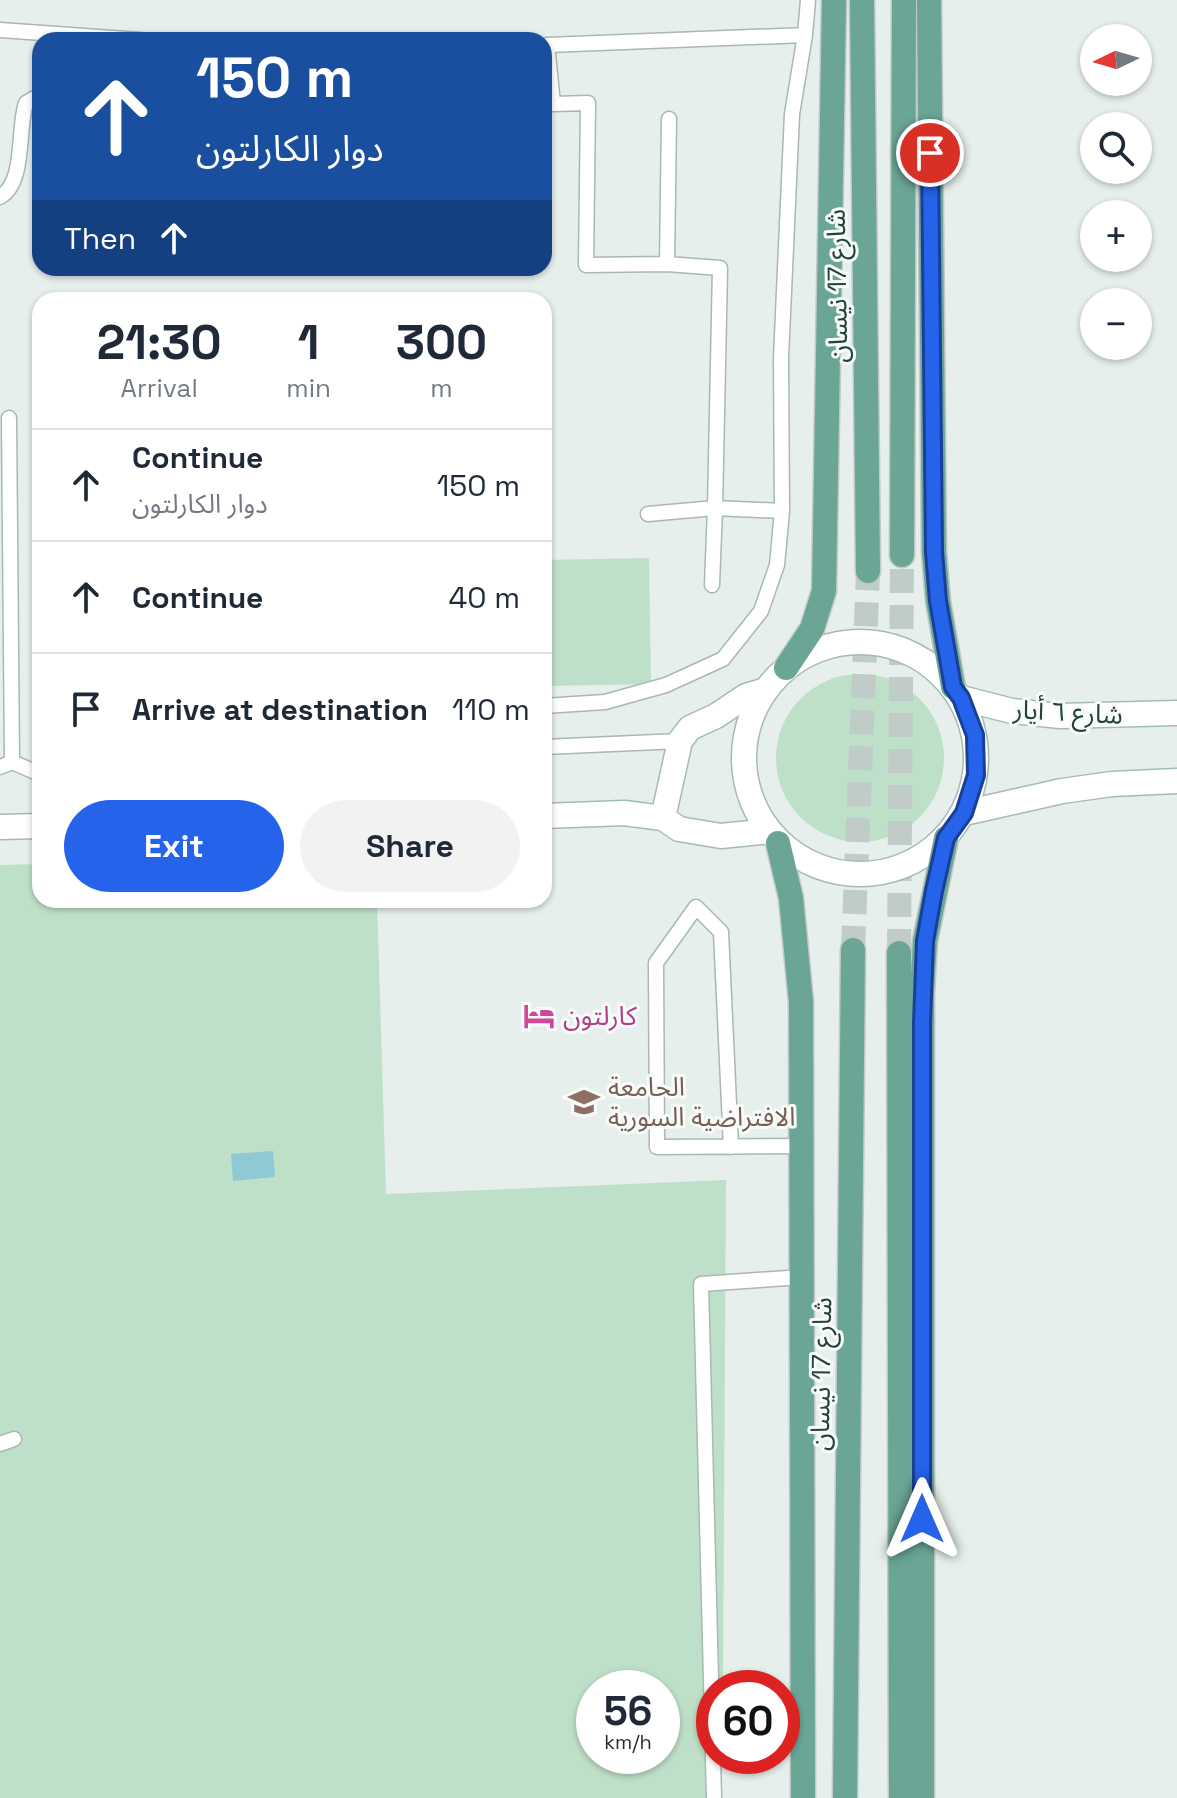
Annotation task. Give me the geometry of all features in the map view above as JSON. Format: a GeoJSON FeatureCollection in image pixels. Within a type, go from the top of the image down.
{"type":"FeatureCollection","features":[{"type":"Feature","properties":{"kind":"main road"},"geometry":{"type":"LineString","coordinates":[[834,0],[824,591],[812,629],[786,668],[766,690],[750,720],[744,754],[748,788],[761,819],[774,837],[804,861],[833,872],[864,875],[894,870],[922,858],[946,838],[964,813],[976,775],[975,735],[957,693],[938,601],[934,552],[929,0]]}},
{"type":"Feature","properties":{"kind":"main road","name":"شارع 17 نيسان"},"geometry":{"type":"LineString","coordinates":[[862,0],[868,571]]}},
{"type":"Feature","properties":{"kind":"main road"},"geometry":{"type":"LineString","coordinates":[[902,555],[904,0]]}},
{"type":"Feature","properties":{"kind":"main road"},"geometry":{"type":"LineString","coordinates":[[786,668],[808,654],[834,644],[860,641],[887,644],[912,653],[935,668],[957,693]]}},
{"type":"Feature","properties":{"kind":"main road"},"geometry":{"type":"LineString","coordinates":[[663,818],[680,741],[690,728],[716,716],[746,696],[766,690]]}},
{"type":"Feature","properties":{"kind":"main road","name":"شارع ٦ أيار"},"geometry":{"type":"LineString","coordinates":[[957,693],[1012,711],[1060,716],[1177,713]]}},
{"type":"Feature","properties":{"kind":"main road"},"geometry":{"type":"LineString","coordinates":[[964,813],[1074,789],[1177,781]]}},
{"type":"Feature","properties":{"kind":"main road"},"geometry":{"type":"LineString","coordinates":[[552,816],[624,813],[663,818],[679,829],[721,836],[774,837]]}},
{"type":"Feature","properties":{"kind":"main road"},"geometry":{"type":"LineString","coordinates":[[0,827],[32,826]]}},
{"type":"Feature","properties":{"kind":"main road"},"geometry":{"type":"LineString","coordinates":[[774,837],[791,898],[798,950],[803,1798]]}},
{"type":"Feature","properties":{"kind":"main road"},"geometry":{"type":"LineString","coordinates":[[922,1798],[922,992],[925,941],[946,838]]}},
{"type":"Feature","properties":{"kind":"main road","name":"شارع 17 نيسان"},"geometry":{"type":"LineString","coordinates":[[845,1798],[853,950]]}},
{"type":"Feature","properties":{"kind":"main road"},"geometry":{"type":"LineString","coordinates":[[899,953],[901,1798]]}},
{"type":"Feature","properties":{"kind":"lane"},"geometry":{"type":"LineString","coordinates":[[552,705],[605,702],[666,685],[723,659],[761,611],[777,565],[782,511],[781,358],[792,114],[808,0]]}},
{"type":"Feature","properties":{"kind":"lane"},"geometry":{"type":"LineString","coordinates":[[0,30],[32,32]]}},
{"type":"Feature","properties":{"kind":"lane"},"geometry":{"type":"LineString","coordinates":[[552,45],[805,35]]}},
{"type":"Feature","properties":{"kind":"lane"},"geometry":{"type":"LineString","coordinates":[[552,94],[553,104],[588,103],[586,265],[667,264],[720,268],[712,585]]}},
{"type":"Feature","properties":{"kind":"lane"},"geometry":{"type":"LineString","coordinates":[[0,197],[8,192],[15,178],[26,103],[32,100]]}},
{"type":"Feature","properties":{"kind":"lane"},"geometry":{"type":"LineString","coordinates":[[667,264],[669,119]]}},
{"type":"Feature","properties":{"kind":"lane"},"geometry":{"type":"LineString","coordinates":[[9,418],[6,764],[32,772]]}},
{"type":"Feature","properties":{"kind":"lane"},"geometry":{"type":"LineString","coordinates":[[648,514],[715,508],[782,511]]}},
{"type":"Feature","properties":{"kind":"lane"},"geometry":{"type":"LineString","coordinates":[[552,747],[680,741]]}},
{"type":"Feature","properties":{"kind":"lane"},"geometry":{"type":"LineString","coordinates":[[731,1147],[721,932],[696,907],[656,963],[657,1147],[731,1147],[801,1146]]}},
{"type":"Feature","properties":{"kind":"lane"},"geometry":{"type":"LineString","coordinates":[[714,1798],[701,1284],[802,1277]]}},
{"type":"Feature","properties":{"kind":"green space"},"geometry":{"type":"Polygon","coordinates":[[[649,558],[651,684],[552,686],[552,560],[649,558]]]}},
{"type":"Feature","properties":{"kind":"green space"},"geometry":{"type":"Polygon","coordinates":[[[860,674],[892,681],[919,699],[937,726],[944,758],[937,790],[919,817],[892,835],[860,842],[828,835],[801,817],[783,790],[776,758],[783,726],[801,699],[828,681],[860,674]]]}},
{"type":"Feature","properties":{"kind":"green space"},"geometry":{"type":"Polygon","coordinates":[[[32,864],[32,908],[377,908],[386,1194],[726,1180],[723,1670],[696,1670],[696,1774],[722,1774],[722,1798],[0,1798],[0,865],[32,864]]]}},
{"type":"Feature","properties":{"kind":"water"},"geometry":{"type":"Polygon","coordinates":[[[273,1151],[275,1177],[233,1181],[231,1154],[273,1151]]]}},
{"type":"Feature","properties":{"kind":"tunnel"},"geometry":{"type":"LineString","coordinates":[[899,953],[902,555]]}},
{"type":"Feature","properties":{"kind":"tunnel"},"geometry":{"type":"LineString","coordinates":[[853,950],[868,571]]}},
{"type":"Feature","properties":{"kind":"place","name":"كارلتون"},"geometry":{"type":"Point","coordinates":[539,1016]}},
{"type":"Feature","properties":{"kind":"place","name":"الحامعة الافتراضية السورية"},"geometry":{"type":"Point","coordinates":[584,1102]}},
{"type":"Feature","properties":{"kind":"route"},"geometry":{"type":"LineString","coordinates":[[922,1519],[922,992],[925,941],[946,838],[964,813],[976,775],[975,735],[961,698],[953,687],[938,601],[934,552],[930,153]]}}]}
